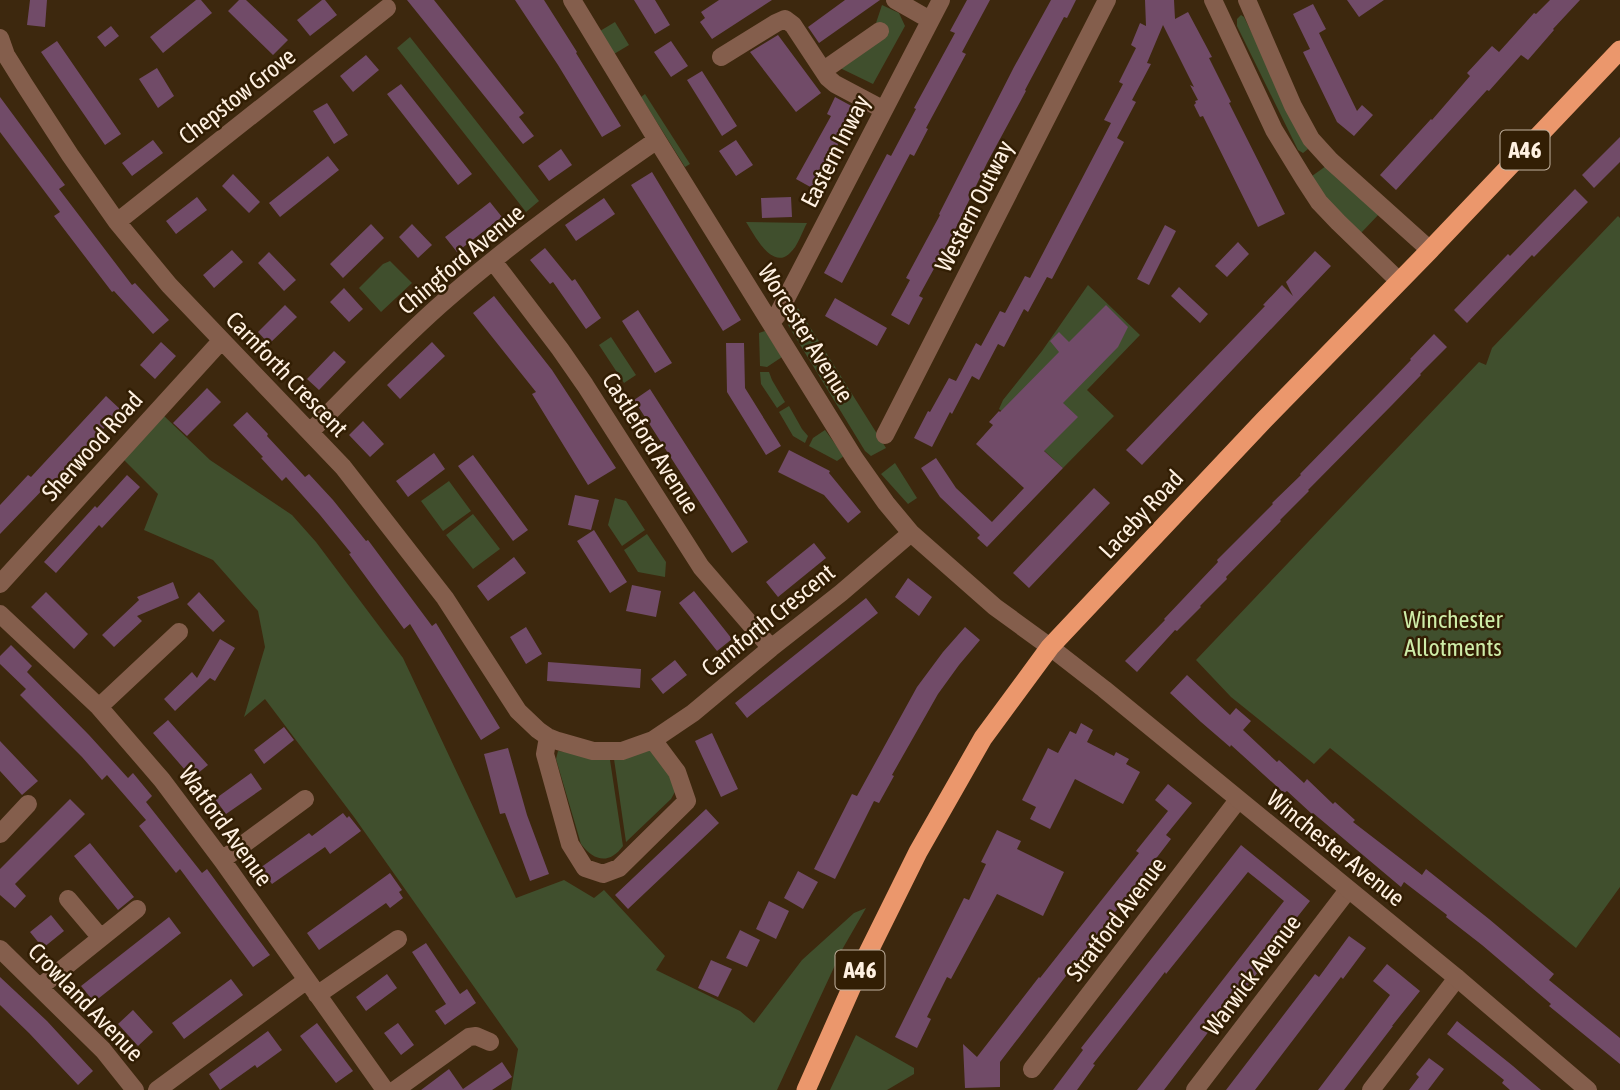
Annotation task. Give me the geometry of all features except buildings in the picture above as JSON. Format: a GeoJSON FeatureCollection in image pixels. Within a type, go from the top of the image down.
{"type":"FeatureCollection","features":[{"type":"Feature","properties":{"kind":"highway","name":"Laceby Road"},"geometry":{"type":"LineString","coordinates":[[806,1090],[857,975],[918,852],[983,738],[1049,647],[1620,50]]}},
{"type":"Feature","properties":{"kind":"street","name":"Worcester Avenue"},"geometry":{"type":"LineString","coordinates":[[572,0],[855,459],[886,503],[911,533],[995,607],[1049,647]]}},
{"type":"Feature","properties":{"kind":"street"},"geometry":{"type":"LineString","coordinates":[[895,0],[930,20]]}},
{"type":"Feature","properties":{"kind":"street","name":"Eastern Inway"},"geometry":{"type":"LineString","coordinates":[[771,323],[941,0]]}},
{"type":"Feature","properties":{"kind":"street","name":"Western Outway"},"geometry":{"type":"LineString","coordinates":[[885,435],[1107,0]]}},
{"type":"Feature","properties":{"kind":"street"},"geometry":{"type":"LineString","coordinates":[[1399,281],[1319,202],[1274,130],[1217,8],[1249,1],[1293,106],[1311,139],[1321,152],[1430,250]]}},
{"type":"Feature","properties":{"kind":"street","name":"Chepstow Grove"},"geometry":{"type":"LineString","coordinates":[[117,222],[387,8]]}},
{"type":"Feature","properties":{"kind":"street"},"geometry":{"type":"LineString","coordinates":[[722,57],[785,19],[793,25],[835,84],[884,110]]}},
{"type":"Feature","properties":{"kind":"street"},"geometry":{"type":"LineString","coordinates":[[824,70],[880,31]]}},
{"type":"Feature","properties":{"kind":"street","name":"Carnforth Crescent"},"geometry":{"type":"LineString","coordinates":[[0,38],[6,55],[24,84],[117,222],[169,285],[343,467],[445,598],[518,711],[548,737],[593,751],[622,751],[653,740],[693,713],[911,533]]}},
{"type":"Feature","properties":{"kind":"street","name":"Chingford Avenue"},"geometry":{"type":"LineString","coordinates":[[310,432],[405,337],[493,261],[579,194],[657,140]]}},
{"type":"Feature","properties":{"kind":"street"},"geometry":{"type":"LineString","coordinates":[[1298,169],[1321,152]]}},
{"type":"Feature","properties":{"kind":"street","name":"Castleford Avenue"},"geometry":{"type":"LineString","coordinates":[[493,261],[585,385],[701,567],[771,648]]}},
{"type":"Feature","properties":{"kind":"street","name":"Sherwood Road"},"geometry":{"type":"LineString","coordinates":[[0,584],[221,341]]}},
{"type":"Feature","properties":{"kind":"street","name":"Watford Avenue"},"geometry":{"type":"LineString","coordinates":[[0,614],[99,706],[168,788],[385,1090]]}},
{"type":"Feature","properties":{"kind":"street"},"geometry":{"type":"LineString","coordinates":[[99,706],[179,632]]}},
{"type":"Feature","properties":{"kind":"street","name":"Winchester Avenue"},"geometry":{"type":"LineString","coordinates":[[1049,647],[1457,978],[1588,1090]]}},
{"type":"Feature","properties":{"kind":"street"},"geometry":{"type":"LineString","coordinates":[[548,737],[545,754],[570,844],[585,868],[603,874],[619,868],[687,801],[677,772],[653,740]]}},
{"type":"Feature","properties":{"kind":"street"},"geometry":{"type":"LineString","coordinates":[[222,860],[305,799]]}},
{"type":"Feature","properties":{"kind":"street","name":"Stratford Avenue"},"geometry":{"type":"LineString","coordinates":[[1032,1069],[1238,800]]}},
{"type":"Feature","properties":{"kind":"street"},"geometry":{"type":"LineString","coordinates":[[3,825],[28,804]]}},
{"type":"Feature","properties":{"kind":"street","name":"Warwick Avenue"},"geometry":{"type":"LineString","coordinates":[[1195,1090],[1348,890]]}},
{"type":"Feature","properties":{"kind":"street"},"geometry":{"type":"LineString","coordinates":[[68,899],[101,938]]}},
{"type":"Feature","properties":{"kind":"street"},"geometry":{"type":"LineString","coordinates":[[40,987],[137,909]]}},
{"type":"Feature","properties":{"kind":"street"},"geometry":{"type":"LineString","coordinates":[[157,1090],[312,988],[398,939]]}},
{"type":"Feature","properties":{"kind":"street","name":"Crowland Avenue"},"geometry":{"type":"LineString","coordinates":[[0,949],[103,1050],[135,1090]]}},
{"type":"Feature","properties":{"kind":"street"},"geometry":{"type":"LineString","coordinates":[[1371,1090],[1457,978]]}},
{"type":"Feature","properties":{"kind":"street"},"geometry":{"type":"LineString","coordinates":[[395,1090],[469,1037],[476,1036],[490,1042]]}},
{"type":"Feature","properties":{"kind":"green space"},"geometry":{"type":"Polygon","coordinates":[[[882,5],[899,13],[905,26],[873,84],[840,68],[886,37],[880,23],[875,26],[882,5]]]}},
{"type":"Feature","properties":{"kind":"green space"},"geometry":{"type":"Polygon","coordinates":[[[1241,15],[1307,145],[1308,149],[1303,153],[1298,150],[1237,26],[1237,19],[1241,15]]]}},
{"type":"Feature","properties":{"kind":"green space"},"geometry":{"type":"Polygon","coordinates":[[[615,22],[629,45],[614,54],[600,31],[615,22]]]}},
{"type":"Feature","properties":{"kind":"green space"},"geometry":{"type":"Polygon","coordinates":[[[410,37],[539,201],[526,212],[397,48],[410,37]]]}},
{"type":"Feature","properties":{"kind":"green space"},"geometry":{"type":"Polygon","coordinates":[[[645,94],[690,164],[685,167],[641,97],[645,94]]]}},
{"type":"Feature","properties":{"kind":"green space"},"geometry":{"type":"Polygon","coordinates":[[[1326,166],[1380,213],[1361,233],[1324,196],[1312,176],[1326,166]]]}},
{"type":"Feature","properties":{"kind":"green space","name":"Winchester Allotments"},"geometry":{"type":"Polygon","coordinates":[[[1618,216],[1620,887],[1576,948],[1330,748],[1314,764],[1231,697],[1196,660],[1479,362],[1486,365],[1492,348],[1618,216]]]}},
{"type":"Feature","properties":{"kind":"green space"},"geometry":{"type":"Polygon","coordinates":[[[746,222],[807,223],[793,250],[783,257],[777,257],[764,249],[746,222]]]}},
{"type":"Feature","properties":{"kind":"green space"},"geometry":{"type":"Polygon","coordinates":[[[390,261],[412,283],[381,312],[359,288],[383,264],[390,261]]]}},
{"type":"Feature","properties":{"kind":"green space"},"geometry":{"type":"Polygon","coordinates":[[[1088,285],[1140,335],[1087,390],[1114,416],[1063,468],[999,409],[1088,285]]]}},
{"type":"Feature","properties":{"kind":"green space"},"geometry":{"type":"Polygon","coordinates":[[[798,308],[886,448],[871,456],[865,451],[788,325],[798,308]]]}},
{"type":"Feature","properties":{"kind":"green space"},"geometry":{"type":"Polygon","coordinates":[[[765,331],[782,357],[767,367],[760,366],[759,333],[765,331]]]}},
{"type":"Feature","properties":{"kind":"green space"},"geometry":{"type":"Polygon","coordinates":[[[611,337],[636,375],[624,383],[599,345],[611,337]]]}},
{"type":"Feature","properties":{"kind":"green space"},"geometry":{"type":"Polygon","coordinates":[[[760,372],[769,372],[785,402],[777,408],[761,384],[760,372]]]}},
{"type":"Feature","properties":{"kind":"green space"},"geometry":{"type":"Polygon","coordinates":[[[789,406],[808,436],[805,443],[793,436],[779,412],[789,406]]]}},
{"type":"Feature","properties":{"kind":"green space"},"geometry":{"type":"Polygon","coordinates":[[[162,414],[210,460],[292,515],[316,542],[403,658],[516,898],[564,880],[594,898],[604,890],[665,956],[656,970],[740,1011],[754,1023],[802,960],[854,913],[866,908],[843,948],[777,1090],[511,1090],[518,1049],[354,817],[265,699],[244,717],[265,647],[258,611],[213,560],[144,530],[158,494],[122,458],[162,414]]]}},
{"type":"Feature","properties":{"kind":"green space"},"geometry":{"type":"Polygon","coordinates":[[[825,430],[844,456],[837,461],[809,446],[813,438],[825,430]]]}},
{"type":"Feature","properties":{"kind":"green space"},"geometry":{"type":"Polygon","coordinates":[[[895,463],[917,498],[908,504],[881,474],[895,463]]]}},
{"type":"Feature","properties":{"kind":"green space"},"geometry":{"type":"Polygon","coordinates":[[[449,481],[471,511],[443,531],[421,501],[449,481]]]}},
{"type":"Feature","properties":{"kind":"green space"},"geometry":{"type":"Polygon","coordinates":[[[615,498],[626,501],[645,530],[622,546],[608,525],[615,498]]]}},
{"type":"Feature","properties":{"kind":"green space"},"geometry":{"type":"Polygon","coordinates":[[[473,514],[500,549],[473,569],[446,535],[473,514]]]}},
{"type":"Feature","properties":{"kind":"green space"},"geometry":{"type":"Polygon","coordinates":[[[647,534],[666,562],[665,577],[638,572],[624,550],[647,534]]]}},
{"type":"Feature","properties":{"kind":"green space"},"geometry":{"type":"Polygon","coordinates":[[[652,750],[667,766],[676,790],[671,799],[626,842],[614,759],[652,750]]]}},
{"type":"Feature","properties":{"kind":"green space"},"geometry":{"type":"Polygon","coordinates":[[[558,751],[606,756],[610,760],[623,846],[612,856],[596,857],[581,844],[556,759],[558,751]]]}},
{"type":"Feature","properties":{"kind":"green space"},"geometry":{"type":"Polygon","coordinates":[[[856,1035],[914,1068],[914,1074],[887,1090],[830,1090],[856,1035]]]}}]}
